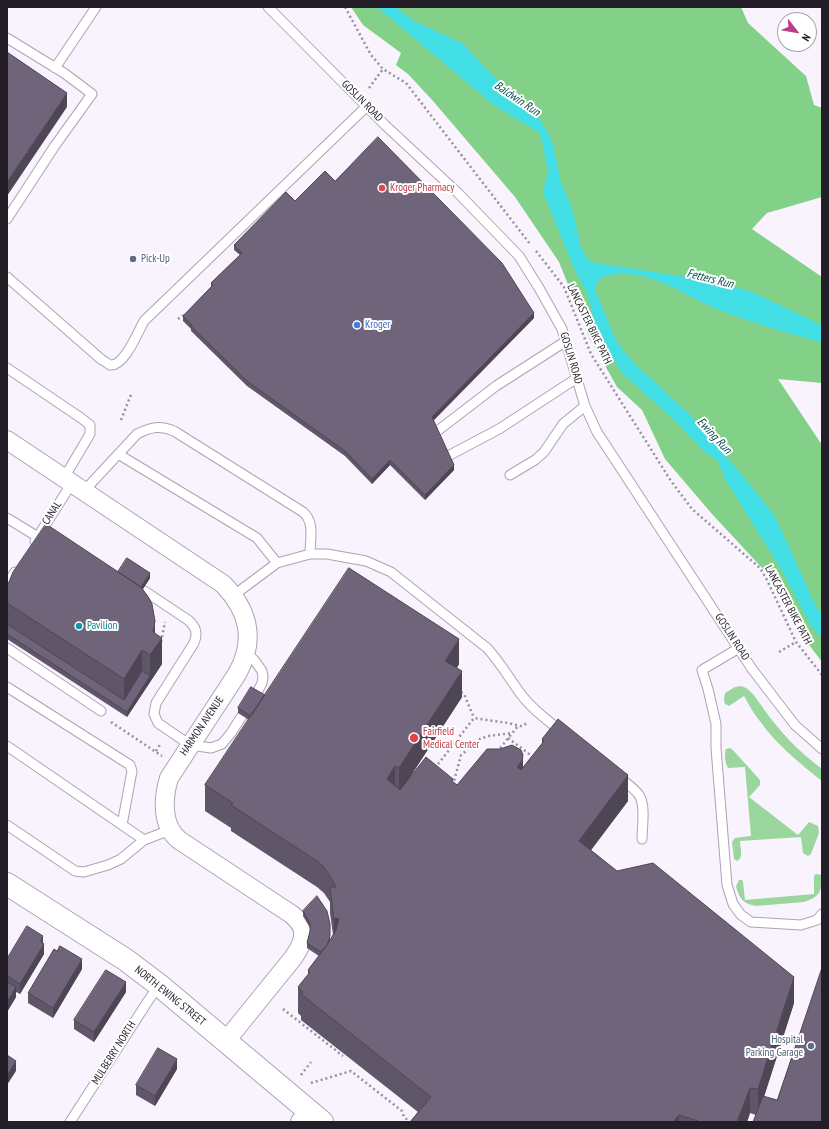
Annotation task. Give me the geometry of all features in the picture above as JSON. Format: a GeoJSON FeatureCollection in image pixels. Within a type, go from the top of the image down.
{"type":"FeatureCollection","features":[{"type":"Feature","properties":{"kind":"street","name":"HARMON AVENUE"},"geometry":{"type":"LineString","coordinates":[[7,440],[223,584],[234,595],[241,608],[247,624],[248,638],[242,666],[169,778],[165,791],[164,805],[170,830]]}},
{"type":"Feature","properties":{"kind":"street"},"geometry":{"type":"LineString","coordinates":[[170,830],[174,836],[182,842],[291,914],[300,922],[303,931],[301,944],[293,958],[225,1042]]}},
{"type":"Feature","properties":{"kind":"street","name":"NORTH EWING STREET"},"geometry":{"type":"LineString","coordinates":[[7,884],[126,960],[159,985],[310,1118]]}},
{"type":"Feature","properties":{"kind":"lane"},"geometry":{"type":"LineString","coordinates":[[56,68],[96,7]]}},
{"type":"Feature","properties":{"kind":"lane","name":"GOSLIN ROAD"},"geometry":{"type":"LineString","coordinates":[[268,7],[364,103],[458,193],[519,256],[540,288],[562,329],[585,406],[597,432],[752,669],[795,725],[822,750]]}},
{"type":"Feature","properties":{"kind":"lane"},"geometry":{"type":"LineString","coordinates":[[7,38],[56,68],[92,94],[54,147],[7,219]]}},
{"type":"Feature","properties":{"kind":"lane"},"geometry":{"type":"LineString","coordinates":[[7,277],[102,360],[110,365],[118,364],[123,359],[144,321],[364,103]]}},
{"type":"Feature","properties":{"kind":"lane"},"geometry":{"type":"LineString","coordinates":[[436,432],[496,386],[566,341]]}},
{"type":"Feature","properties":{"kind":"lane"},"geometry":{"type":"LineString","coordinates":[[7,368],[90,425],[90,434],[74,484]]}},
{"type":"Feature","properties":{"kind":"lane"},"geometry":{"type":"LineString","coordinates":[[448,456],[499,429],[577,378]]}},
{"type":"Feature","properties":{"kind":"lane"},"geometry":{"type":"LineString","coordinates":[[510,475],[535,460],[544,452],[563,424],[585,406]]}},
{"type":"Feature","properties":{"kind":"lane"},"geometry":{"type":"LineString","coordinates":[[74,484],[118,454],[137,434],[147,429],[165,427],[174,431],[308,515],[311,523],[310,554]]}},
{"type":"Feature","properties":{"kind":"lane"},"geometry":{"type":"LineString","coordinates":[[118,454],[257,538],[277,563]]}},
{"type":"Feature","properties":{"kind":"lane","name":"CANAL"},"geometry":{"type":"LineString","coordinates":[[30,550],[44,526],[74,484]]}},
{"type":"Feature","properties":{"kind":"lane"},"geometry":{"type":"LineString","coordinates":[[7,518],[38,537]]}},
{"type":"Feature","properties":{"kind":"lane"},"geometry":{"type":"LineString","coordinates":[[44,526],[54,533]]}},
{"type":"Feature","properties":{"kind":"lane"},"geometry":{"type":"LineString","coordinates":[[234,595],[277,563],[310,554],[327,554],[366,561],[391,572],[487,648],[499,661],[520,694],[538,712],[567,736]]}},
{"type":"Feature","properties":{"kind":"lane"},"geometry":{"type":"LineString","coordinates":[[8,582],[21,562]]}},
{"type":"Feature","properties":{"kind":"lane"},"geometry":{"type":"LineString","coordinates":[[125,578],[194,625],[196,637],[194,643],[156,703],[154,714],[158,723],[190,745],[211,748],[222,744],[231,733],[259,689],[263,677],[262,672],[255,661],[246,652]]}},
{"type":"Feature","properties":{"kind":"lane"},"geometry":{"type":"LineString","coordinates":[[7,648],[101,711]]}},
{"type":"Feature","properties":{"kind":"lane"},"geometry":{"type":"LineString","coordinates":[[739,648],[702,670],[716,724],[716,748],[727,885],[733,904],[741,915],[751,922],[801,925],[816,920],[822,914]]}},
{"type":"Feature","properties":{"kind":"lane"},"geometry":{"type":"LineString","coordinates":[[7,686],[130,765],[132,771],[122,825]]}},
{"type":"Feature","properties":{"kind":"lane"},"geometry":{"type":"LineString","coordinates":[[7,746],[144,840]]}},
{"type":"Feature","properties":{"kind":"lane"},"geometry":{"type":"LineString","coordinates":[[615,774],[633,788],[640,796],[642,804],[642,839]]}},
{"type":"Feature","properties":{"kind":"lane"},"geometry":{"type":"LineString","coordinates":[[7,825],[75,871],[84,872],[121,859],[144,840],[170,830]]}},
{"type":"Feature","properties":{"kind":"lane","name":"MULBERRY NORTH"},"geometry":{"type":"LineString","coordinates":[[70,1122],[159,985]]}},
{"type":"Feature","properties":{"kind":"path"},"geometry":{"type":"LineString","coordinates":[[344,7],[371,55],[383,69],[406,83],[531,244]]}},
{"type":"Feature","properties":{"kind":"path"},"geometry":{"type":"LineString","coordinates":[[364,103],[383,69]]}},
{"type":"Feature","properties":{"kind":"path","name":"LANCASTER BIKE PATH"},"geometry":{"type":"LineString","coordinates":[[536,250],[564,288],[591,354],[671,481],[692,509],[760,568],[796,642],[822,674]]}},
{"type":"Feature","properties":{"kind":"path"},"geometry":{"type":"LineString","coordinates":[[178,319],[189,310]]}},
{"type":"Feature","properties":{"kind":"path"},"geometry":{"type":"LineString","coordinates":[[121,420],[132,392]]}},
{"type":"Feature","properties":{"kind":"path"},"geometry":{"type":"LineString","coordinates":[[161,647],[165,621],[172,610]]}},
{"type":"Feature","properties":{"kind":"path"},"geometry":{"type":"LineString","coordinates":[[779,652],[796,642]]}},
{"type":"Feature","properties":{"kind":"path"},"geometry":{"type":"LineString","coordinates":[[457,689],[464,694],[474,718]]}},
{"type":"Feature","properties":{"kind":"path"},"geometry":{"type":"LineString","coordinates":[[101,711],[101,716],[165,758]]}},
{"type":"Feature","properties":{"kind":"path"},"geometry":{"type":"LineString","coordinates":[[474,718],[518,726],[495,755]]}},
{"type":"Feature","properties":{"kind":"path"},"geometry":{"type":"LineString","coordinates":[[433,771],[474,718]]}},
{"type":"Feature","properties":{"kind":"path"},"geometry":{"type":"LineString","coordinates":[[449,782],[451,783],[454,781],[462,755],[480,739],[488,736],[512,732]]}},
{"type":"Feature","properties":{"kind":"path"},"geometry":{"type":"LineString","coordinates":[[508,738],[535,759]]}},
{"type":"Feature","properties":{"kind":"path"},"geometry":{"type":"LineString","coordinates":[[283,1009],[343,1056]]}},
{"type":"Feature","properties":{"kind":"path"},"geometry":{"type":"LineString","coordinates":[[301,1074],[311,1062]]}},
{"type":"Feature","properties":{"kind":"path"},"geometry":{"type":"LineString","coordinates":[[311,1083],[350,1071],[402,1111],[404,1117],[410,1122]]}},
{"type":"Feature","properties":{"kind":"green space"},"geometry":{"type":"Polygon","coordinates":[[[351,7],[741,7],[748,23],[777,50],[777,52],[780,52],[806,76],[814,105],[822,108],[822,197],[767,213],[752,229],[822,277],[822,383],[778,379],[822,445],[822,662],[800,633],[777,584],[712,514],[665,459],[642,410],[617,387],[589,337],[559,262],[515,197],[433,101],[408,74],[396,65],[401,53],[363,25],[351,7]]]}},
{"type":"Feature","properties":{"kind":"green space"},"geometry":{"type":"Polygon","coordinates":[[[741,686],[748,689],[789,740],[822,769],[822,781],[780,745],[766,729],[744,696],[729,706],[725,704],[725,693],[735,687],[741,686]]]}},
{"type":"Feature","properties":{"kind":"green space"},"geometry":{"type":"Polygon","coordinates":[[[726,749],[732,749],[760,780],[760,785],[749,797],[798,835],[809,822],[818,826],[819,833],[811,854],[808,856],[803,853],[801,837],[740,841],[740,858],[737,861],[734,859],[732,842],[735,838],[751,836],[745,767],[728,768],[725,753],[726,749]]]}},
{"type":"Feature","properties":{"kind":"green space"},"geometry":{"type":"Polygon","coordinates":[[[816,874],[822,875],[821,889],[814,898],[804,902],[756,906],[748,904],[742,900],[736,886],[739,880],[742,880],[745,900],[814,894],[814,876],[816,874]]]}},
{"type":"Feature","properties":{"kind":"water"},"geometry":{"type":"Polygon","coordinates":[[[377,7],[395,7],[416,22],[462,43],[517,101],[537,115],[553,144],[561,183],[570,203],[581,248],[590,262],[699,279],[750,291],[822,325],[822,344],[820,342],[771,328],[709,306],[658,281],[631,274],[608,275],[599,280],[595,290],[617,342],[630,359],[690,415],[738,470],[775,516],[814,602],[822,615],[822,638],[811,626],[781,569],[725,479],[718,461],[705,452],[671,417],[622,373],[613,358],[601,347],[588,296],[574,268],[543,192],[548,171],[540,133],[495,106],[377,7]]]}},
{"type":"Feature","properties":{"kind":"building"},"geometry":{"type":"Polygon","coordinates":[[[7,52],[67,93],[7,182],[7,52]]]}},
{"type":"Feature","properties":{"kind":"building","name":"Kroger"},"geometry":{"type":"Polygon","coordinates":[[[378,137],[502,263],[534,313],[432,417],[454,465],[425,495],[390,460],[372,479],[345,451],[247,381],[191,326],[192,325],[183,316],[213,285],[211,283],[242,253],[234,245],[286,192],[295,201],[325,171],[335,181],[378,137]]]}},
{"type":"Feature","properties":{"kind":"building","name":"Pavilion"},"geometry":{"type":"Polygon","coordinates":[[[46,524],[141,587],[149,598],[152,604],[155,621],[153,632],[162,638],[150,655],[142,650],[124,679],[7,603],[7,584],[13,572],[46,524]]]}},
{"type":"Feature","properties":{"kind":"building"},"geometry":{"type":"Polygon","coordinates":[[[127,558],[150,573],[141,587],[118,572],[127,558]]]}},
{"type":"Feature","properties":{"kind":"building"},"geometry":{"type":"Polygon","coordinates":[[[349,568],[459,639],[445,661],[462,671],[399,768],[395,766],[387,779],[400,790],[426,757],[453,779],[452,781],[457,785],[487,749],[500,749],[512,745],[521,750],[523,755],[522,761],[517,767],[521,770],[544,741],[542,739],[558,719],[628,775],[579,841],[617,871],[653,863],[794,977],[758,1089],[750,1088],[737,1122],[701,1122],[679,1115],[673,1122],[410,1122],[431,1097],[301,994],[303,992],[298,987],[310,972],[308,970],[327,945],[336,930],[339,918],[334,919],[330,887],[336,887],[324,867],[317,861],[231,805],[233,803],[205,785],[349,568]]]}},
{"type":"Feature","properties":{"kind":"building"},"geometry":{"type":"Polygon","coordinates":[[[7,624],[124,700],[142,671],[150,676],[127,712],[7,634],[7,624]]]}},
{"type":"Feature","properties":{"kind":"building"},"geometry":{"type":"Polygon","coordinates":[[[251,687],[265,695],[251,716],[238,708],[251,687]]]}},
{"type":"Feature","properties":{"kind":"building"},"geometry":{"type":"Polygon","coordinates":[[[317,896],[327,911],[330,924],[330,936],[327,945],[321,952],[307,943],[310,923],[303,911],[317,896]]]}},
{"type":"Feature","properties":{"kind":"building"},"geometry":{"type":"Polygon","coordinates":[[[27,926],[43,936],[40,941],[44,944],[20,984],[7,976],[7,959],[27,926]]]}},
{"type":"Feature","properties":{"kind":"building"},"geometry":{"type":"Polygon","coordinates":[[[60,946],[82,959],[53,1008],[28,993],[54,949],[57,951],[60,946]]]}},
{"type":"Feature","properties":{"kind":"building","name":"Hospital Parking Garage"},"geometry":{"type":"Polygon","coordinates":[[[822,968],[822,1122],[753,1122],[763,1096],[777,1100],[822,968]]]}},
{"type":"Feature","properties":{"kind":"building"},"geometry":{"type":"Polygon","coordinates":[[[106,970],[126,982],[94,1032],[74,1020],[106,970]]]}},
{"type":"Feature","properties":{"kind":"building"},"geometry":{"type":"Polygon","coordinates":[[[7,982],[16,987],[7,1002],[7,982]]]}},
{"type":"Feature","properties":{"kind":"building"},"geometry":{"type":"Polygon","coordinates":[[[158,1048],[177,1059],[155,1096],[136,1085],[158,1048]]]}},
{"type":"Feature","properties":{"kind":"building"},"geometry":{"type":"Polygon","coordinates":[[[7,1055],[16,1061],[7,1075],[7,1055]]]}},
{"type":"Feature","properties":{"kind":"place","name":"Kroger Pharmacy"},"geometry":{"type":"Point","coordinates":[382,188]}},
{"type":"Feature","properties":{"kind":"place","name":"Pick-Up"},"geometry":{"type":"Point","coordinates":[133,259]}},
{"type":"Feature","properties":{"kind":"place","name":"Kroger"},"geometry":{"type":"Point","coordinates":[357,325]}},
{"type":"Feature","properties":{"kind":"place","name":"Pavilion"},"geometry":{"type":"Point","coordinates":[79,626]}},
{"type":"Feature","properties":{"kind":"place","name":"Fairfield Medical Center"},"geometry":{"type":"Point","coordinates":[414,738]}},
{"type":"Feature","properties":{"kind":"place","name":"Hospital Parking Garage"},"geometry":{"type":"Point","coordinates":[811,1046]}},
{"type":"Feature","properties":{"kind":"water label","name":"Baldwin Run"},"geometry":{"type":"Point","coordinates":[517,99]}},
{"type":"Feature","properties":{"kind":"water label","name":"Fetters Run"},"geometry":{"type":"Point","coordinates":[710,279]}},
{"type":"Feature","properties":{"kind":"water label","name":"Ewing Run"},"geometry":{"type":"Point","coordinates":[714,436]}}]}
